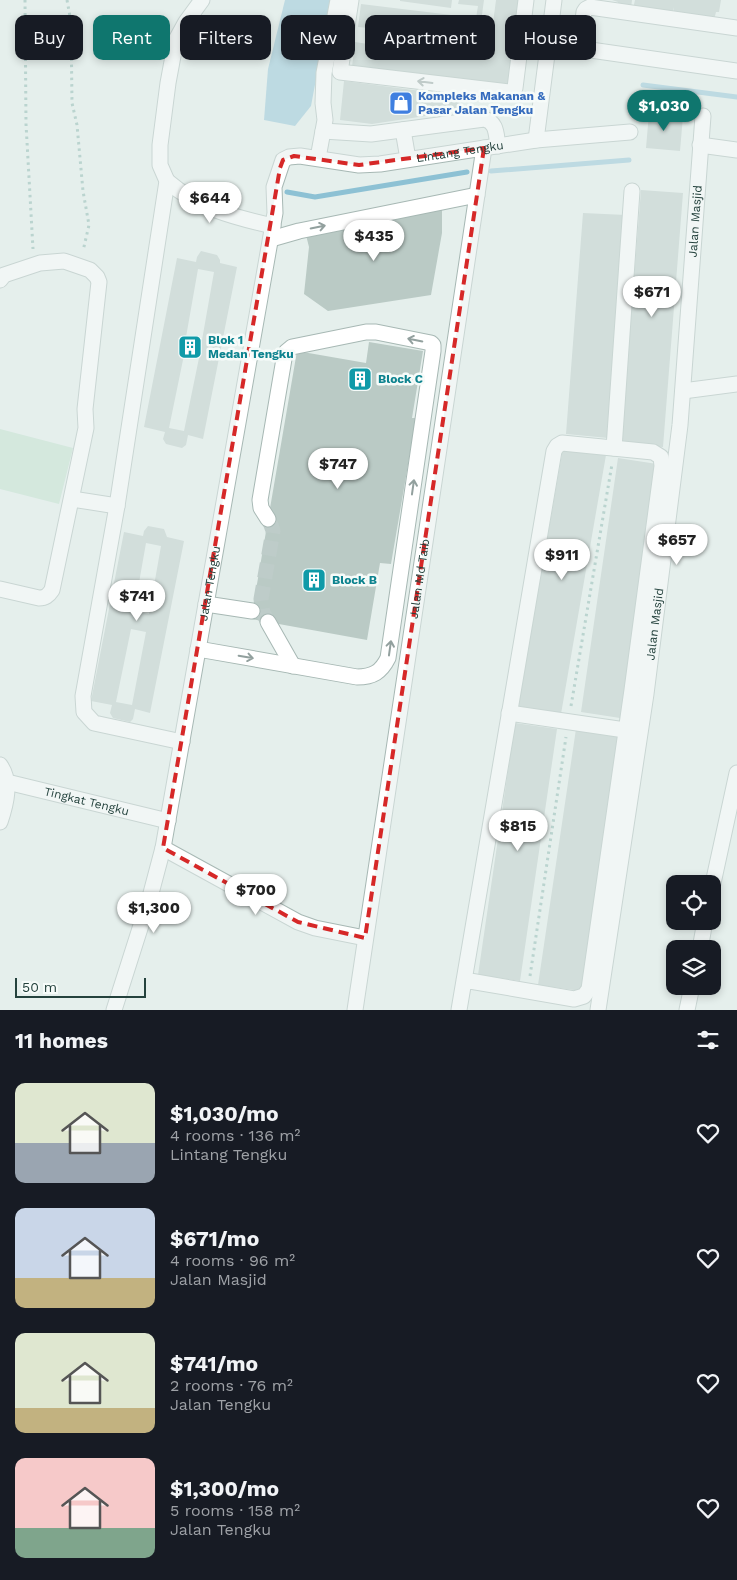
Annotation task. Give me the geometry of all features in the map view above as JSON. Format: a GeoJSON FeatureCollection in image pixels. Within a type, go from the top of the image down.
{"type":"FeatureCollection","features":[{"type":"Feature","properties":{"kind":"street"},"geometry":{"type":"LineString","coordinates":[[186,0],[186,15]]}},
{"type":"Feature","properties":{"kind":"street"},"geometry":{"type":"LineString","coordinates":[[191,15],[202,0]]}},
{"type":"Feature","properties":{"kind":"street"},"geometry":{"type":"LineString","coordinates":[[318,158],[325,120],[323,103],[324,73],[338,0]]}},
{"type":"Feature","properties":{"kind":"street"},"geometry":{"type":"LineString","coordinates":[[324,90],[338,79],[351,0]]}},
{"type":"Feature","properties":{"kind":"street"},"geometry":{"type":"LineString","coordinates":[[340,72],[508,92],[513,91],[516,88],[526,0]]}},
{"type":"Feature","properties":{"kind":"street"},"geometry":{"type":"LineString","coordinates":[[552,15],[554,0]]}},
{"type":"Feature","properties":{"kind":"street"},"geometry":{"type":"LineString","coordinates":[[584,15],[586,8],[590,7],[737,28]]}},
{"type":"Feature","properties":{"kind":"street"},"geometry":{"type":"LineString","coordinates":[[180,33],[176,40],[168,83],[160,145],[160,165],[167,181],[179,192],[196,202],[272,232],[299,231],[477,195]]}},
{"type":"Feature","properties":{"kind":"street"},"geometry":{"type":"LineString","coordinates":[[596,50],[737,70]]}},
{"type":"Feature","properties":{"kind":"street"},"geometry":{"type":"LineString","coordinates":[[536,140],[547,60]]}},
{"type":"Feature","properties":{"kind":"street","name":"Jalan Masjid"},"geometry":{"type":"LineString","coordinates":[[598,1010],[646,694],[679,435],[703,116]]}},
{"type":"Feature","properties":{"kind":"street"},"geometry":{"type":"LineString","coordinates":[[323,131],[372,134],[484,119],[490,120],[494,124],[491,147]]}},
{"type":"Feature","properties":{"kind":"street"},"geometry":{"type":"LineString","coordinates":[[403,130],[408,158]]}},
{"type":"Feature","properties":{"kind":"street","name":"Lintang Tengku"},"geometry":{"type":"LineString","coordinates":[[289,156],[318,158],[359,165],[380,164],[408,158],[536,140],[630,132]]}},
{"type":"Feature","properties":{"kind":"street"},"geometry":{"type":"LineString","coordinates":[[700,145],[737,150]]}},
{"type":"Feature","properties":{"kind":"street","name":"Jalan Md Taib"},"geometry":{"type":"LineString","coordinates":[[355,1010],[477,195],[491,147]]}},
{"type":"Feature","properties":{"kind":"street","name":"Jalan Tengku"},"geometry":{"type":"LineString","coordinates":[[114,1010],[150,897],[163,848],[272,232],[275,213],[274,187],[284,160],[289,156]]}},
{"type":"Feature","properties":{"kind":"street"},"geometry":{"type":"LineString","coordinates":[[167,181],[117,506],[83,696],[84,712],[94,723],[182,742]]}},
{"type":"Feature","properties":{"kind":"street"},"geometry":{"type":"LineString","coordinates":[[614,448],[632,191]]}},
{"type":"Feature","properties":{"kind":"street"},"geometry":{"type":"LineString","coordinates":[[0,280],[4,276],[34,264],[64,261],[94,273],[99,282],[84,409],[86,428],[52,590],[49,595],[39,598],[0,589]]}},
{"type":"Feature","properties":{"kind":"street"},"geometry":{"type":"LineString","coordinates":[[198,649],[356,677],[375,674],[383,668],[388,658],[433,345],[376,332],[366,332],[292,347],[286,352],[260,500],[268,520]]}},
{"type":"Feature","properties":{"kind":"street"},"geometry":{"type":"LineString","coordinates":[[683,391],[737,384]]}},
{"type":"Feature","properties":{"kind":"street"},"geometry":{"type":"LineString","coordinates":[[459,1010],[464,980],[509,713],[554,451],[562,443],[653,452],[661,457],[658,495],[589,989],[584,996],[574,999],[464,980]]}},
{"type":"Feature","properties":{"kind":"street"},"geometry":{"type":"LineString","coordinates":[[72,499],[117,506]]}},
{"type":"Feature","properties":{"kind":"street"},"geometry":{"type":"LineString","coordinates":[[206,604],[252,611]]}},
{"type":"Feature","properties":{"kind":"street"},"geometry":{"type":"LineString","coordinates":[[268,622],[292,666]]}},
{"type":"Feature","properties":{"kind":"street"},"geometry":{"type":"LineString","coordinates":[[509,713],[625,730]]}},
{"type":"Feature","properties":{"kind":"street"},"geometry":{"type":"LineString","coordinates":[[0,765],[7,782],[4,809],[0,822]]}},
{"type":"Feature","properties":{"kind":"street"},"geometry":{"type":"LineString","coordinates":[[715,875],[737,773]]}},
{"type":"Feature","properties":{"kind":"street","name":"Tingkat Tengku"},"geometry":{"type":"LineString","coordinates":[[7,782],[168,820]]}},
{"type":"Feature","properties":{"kind":"street"},"geometry":{"type":"LineString","coordinates":[[163,848],[298,922],[315,928],[365,938]]}},
{"type":"Feature","properties":{"kind":"street"},"geometry":{"type":"LineString","coordinates":[[687,1010],[690,995]]}},
{"type":"Feature","properties":{"kind":"path"},"geometry":{"type":"LineString","coordinates":[[25,0],[26,124],[34,264]]}},
{"type":"Feature","properties":{"kind":"path"},"geometry":{"type":"LineString","coordinates":[[67,0],[71,22],[72,103],[77,125],[83,191],[89,225],[80,266]]}},
{"type":"Feature","properties":{"kind":"path"},"geometry":{"type":"LineString","coordinates":[[630,132],[636,126],[637,108],[643,102],[700,99],[704,105],[703,116]]}},
{"type":"Feature","properties":{"kind":"highlighted area"},"geometry":{"type":"Polygon","coordinates":[[[484,148],[477,195],[365,938],[298,922],[163,848],[280,168],[283,160],[294,156],[359,165],[484,148]]]}},
{"type":"Feature","properties":{"kind":"green space"},"geometry":{"type":"Polygon","coordinates":[[[0,429],[73,448],[59,504],[0,489],[0,429]]]}},
{"type":"Feature","properties":{"kind":"water"},"geometry":{"type":"Polygon","coordinates":[[[285,0],[331,0],[328,15],[281,15],[285,0]]]}},
{"type":"Feature","properties":{"kind":"water"},"geometry":{"type":"Polygon","coordinates":[[[281,16],[281,60],[320,60],[311,106],[295,126],[264,120],[268,69],[281,16]]]}},
{"type":"Feature","properties":{"kind":"building"},"geometry":{"type":"Polygon","coordinates":[[[400,0],[452,0],[451,8],[400,0]]]}},
{"type":"Feature","properties":{"kind":"building"},"geometry":{"type":"Polygon","coordinates":[[[459,0],[484,0],[482,15],[476,15],[478,6],[458,4],[459,0]]]}},
{"type":"Feature","properties":{"kind":"building"},"geometry":{"type":"Polygon","coordinates":[[[496,0],[522,0],[520,15],[505,15],[505,60],[515,60],[512,87],[352,67],[353,60],[355,60],[355,42],[365,44],[365,60],[495,60],[494,15],[496,0]]]}},
{"type":"Feature","properties":{"kind":"building"},"geometry":{"type":"Polygon","coordinates":[[[612,0],[632,0],[631,8],[618,6],[618,2],[612,0]]]}},
{"type":"Feature","properties":{"kind":"building"},"geometry":{"type":"Polygon","coordinates":[[[635,0],[721,0],[719,12],[716,12],[714,20],[673,14],[674,7],[672,14],[658,12],[658,9],[633,9],[635,0]]]}},
{"type":"Feature","properties":{"kind":"building"},"geometry":{"type":"Polygon","coordinates":[[[361,4],[451,15],[365,15],[365,28],[358,27],[361,4]]]}},
{"type":"Feature","properties":{"kind":"building","name":"Kompleks Makanan & Pasar Jalan Tengku"},"geometry":{"type":"Polygon","coordinates":[[[344,81],[460,96],[459,111],[372,124],[340,120],[344,81]]]}},
{"type":"Feature","properties":{"kind":"building"},"geometry":{"type":"Polygon","coordinates":[[[649,113],[683,116],[680,151],[646,148],[649,113]]]}},
{"type":"Feature","properties":{"kind":"building"},"geometry":{"type":"Polygon","coordinates":[[[641,190],[683,193],[663,447],[621,444],[641,190]]]}},
{"type":"Feature","properties":{"kind":"building"},"geometry":{"type":"Polygon","coordinates":[[[442,209],[442,233],[431,295],[328,311],[304,294],[309,247],[306,235],[442,209]]]}},
{"type":"Feature","properties":{"kind":"building"},"geometry":{"type":"Polygon","coordinates":[[[583,213],[626,215],[608,438],[566,434],[583,213]]]}},
{"type":"Feature","properties":{"kind":"building","name":"Blok 1 Medan Tengku"},"geometry":{"type":"Polygon","coordinates":[[[201,251],[217,255],[220,263],[237,267],[203,439],[188,435],[186,445],[182,448],[166,444],[163,439],[165,432],[144,427],[177,258],[196,262],[201,251]],[[198,269],[186,337],[202,340],[214,272],[198,269]],[[184,355],[169,428],[184,431],[199,358],[184,355]]]}},
{"type":"Feature","properties":{"kind":"building"},"geometry":{"type":"Polygon","coordinates":[[[369,342],[423,351],[412,418],[416,418],[391,564],[380,563],[367,640],[251,619],[297,351],[366,363],[369,342]]]}},
{"type":"Feature","properties":{"kind":"building"},"geometry":{"type":"Polygon","coordinates":[[[563,448],[606,455],[561,714],[518,706],[563,448]]]}},
{"type":"Feature","properties":{"kind":"building"},"geometry":{"type":"Polygon","coordinates":[[[618,458],[657,464],[620,718],[581,712],[618,458]]]}},
{"type":"Feature","properties":{"kind":"building"},"geometry":{"type":"Polygon","coordinates":[[[148,526],[164,529],[167,537],[184,541],[150,713],[135,709],[133,719],[130,722],[113,718],[110,713],[112,705],[91,701],[124,532],[143,536],[148,526]],[[146,543],[134,611],[149,614],[161,546],[146,543]],[[131,629],[116,702],[132,705],[146,632],[131,629]]]}},
{"type":"Feature","properties":{"kind":"building"},"geometry":{"type":"Polygon","coordinates":[[[515,723],[557,729],[520,981],[478,975],[515,723]]]}},
{"type":"Feature","properties":{"kind":"building"},"geometry":{"type":"Polygon","coordinates":[[[576,729],[618,736],[581,991],[538,985],[576,729]]]}},
{"type":"Feature","properties":{"kind":"waterway"},"geometry":{"type":"LineString","coordinates":[[643,85],[737,97]]}},
{"type":"Feature","properties":{"kind":"waterway"},"geometry":{"type":"LineString","coordinates":[[491,171],[629,160]]}},
{"type":"Feature","properties":{"kind":"waterway"},"geometry":{"type":"LineString","coordinates":[[287,192],[315,197],[467,172]]}},
{"type":"Feature","properties":{"kind":"tunnel"},"geometry":{"type":"LineString","coordinates":[[268,519],[273,531],[261,599],[263,613],[268,622]]}},
{"type":"Feature","properties":{"kind":"place","name":"Kompleks Makanan & Pasar Jalan Tengku"},"geometry":{"type":"Point","coordinates":[401,103]}},
{"type":"Feature","properties":{"kind":"place","name":"Blok 1 Medan Tengku"},"geometry":{"type":"Point","coordinates":[190,347]}},
{"type":"Feature","properties":{"kind":"place","name":"Block C"},"geometry":{"type":"Point","coordinates":[360,379]}},
{"type":"Feature","properties":{"kind":"place","name":"Block B"},"geometry":{"type":"Point","coordinates":[314,580]}}]}
